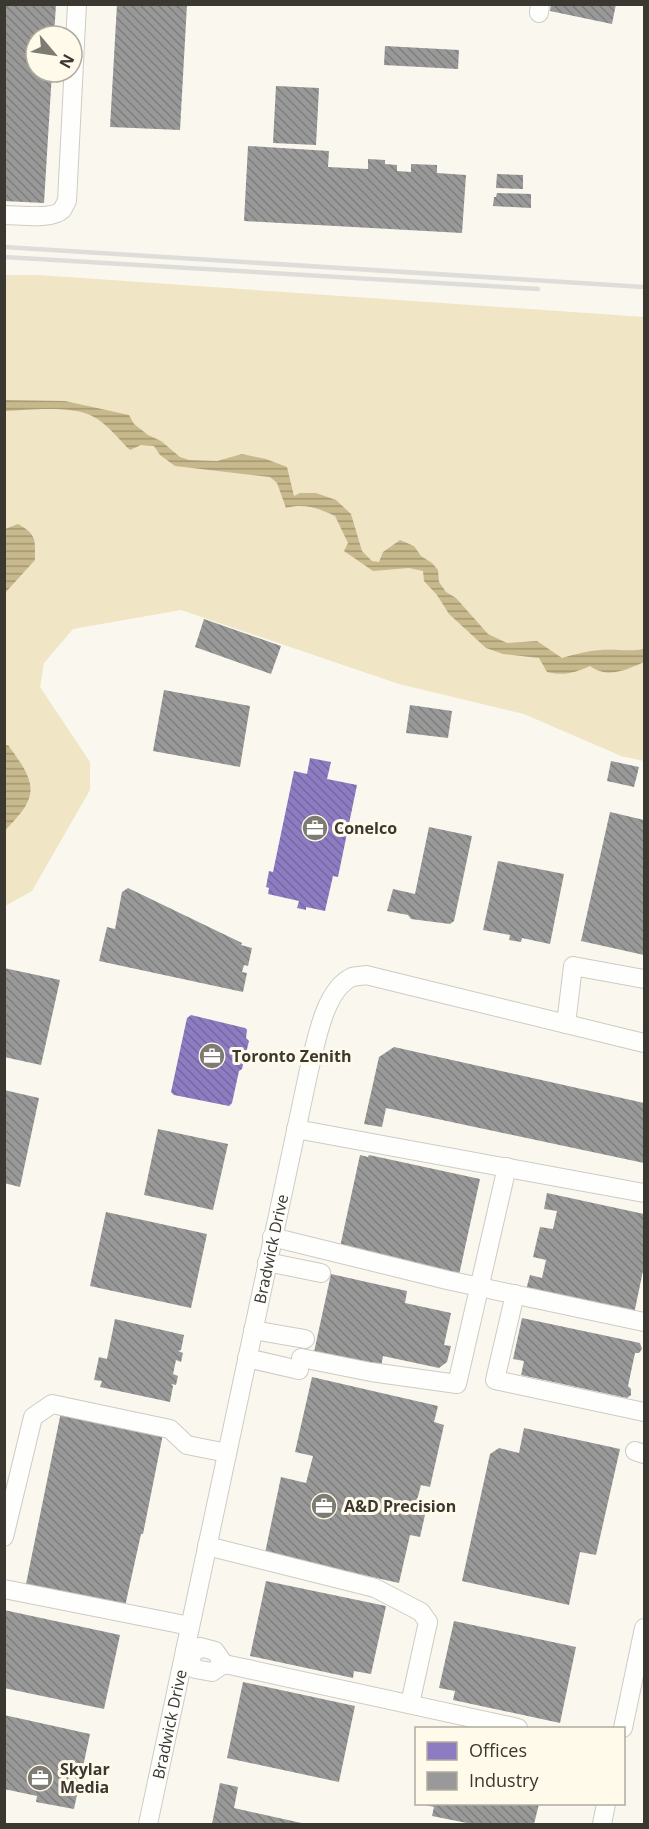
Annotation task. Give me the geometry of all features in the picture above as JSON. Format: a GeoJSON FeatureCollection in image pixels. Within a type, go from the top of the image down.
{"type":"FeatureCollection","features":[{"type":"Feature","properties":{"kind":"street"},"geometry":{"type":"LineString","coordinates":[[4,215],[45,216],[55,214],[62,210],[67,201],[77,4]]}},
{"type":"Feature","properties":{"kind":"street"},"geometry":{"type":"LineString","coordinates":[[566,1024],[573,966],[645,979]]}},
{"type":"Feature","properties":{"kind":"street","name":"Bradwick Drive"},"geometry":{"type":"LineString","coordinates":[[148,1824],[187,1654],[190,1626],[309,1070],[333,993],[352,977],[366,975],[645,1043]]}},
{"type":"Feature","properties":{"kind":"street"},"geometry":{"type":"LineString","coordinates":[[296,1129],[645,1193]]}},
{"type":"Feature","properties":{"kind":"street"},"geometry":{"type":"LineString","coordinates":[[247,1358],[457,1384],[507,1167]]}},
{"type":"Feature","properties":{"kind":"street"},"geometry":{"type":"LineString","coordinates":[[272,1237],[479,1287],[645,1322]]}},
{"type":"Feature","properties":{"kind":"street"},"geometry":{"type":"LineString","coordinates":[[267,1262],[321,1273]]}},
{"type":"Feature","properties":{"kind":"street"},"geometry":{"type":"LineString","coordinates":[[515,1294],[495,1380],[645,1412]]}},
{"type":"Feature","properties":{"kind":"street"},"geometry":{"type":"LineString","coordinates":[[253,1330],[305,1339]]}},
{"type":"Feature","properties":{"kind":"street"},"geometry":{"type":"LineString","coordinates":[[4,1537],[33,1417],[52,1404],[170,1429],[187,1444],[227,1453]]}},
{"type":"Feature","properties":{"kind":"street"},"geometry":{"type":"LineString","coordinates":[[207,1546],[375,1588],[421,1612],[428,1622],[410,1704]]}},
{"type":"Feature","properties":{"kind":"street"},"geometry":{"type":"LineString","coordinates":[[4,1588],[190,1626]]}},
{"type":"Feature","properties":{"kind":"street"},"geometry":{"type":"LineString","coordinates":[[622,1727],[645,1628]]}},
{"type":"Feature","properties":{"kind":"street"},"geometry":{"type":"LineString","coordinates":[[187,1654],[195,1669],[212,1672],[224,1664],[514,1727]]}},
{"type":"Feature","properties":{"kind":"street"},"geometry":{"type":"LineString","coordinates":[[602,1824],[606,1805]]}},
{"type":"Feature","properties":{"kind":"shaded area"},"geometry":{"type":"Polygon","coordinates":[[[5,275],[38,275],[644,317],[644,761],[621,756],[524,714],[399,684],[181,610],[73,629],[44,663],[40,687],[90,762],[90,790],[32,891],[5,906],[5,275]]]}},
{"type":"Feature","properties":{"kind":"shaded area"},"geometry":{"type":"Polygon","coordinates":[[[4,400],[65,401],[129,415],[134,424],[148,435],[161,441],[180,457],[189,460],[217,461],[242,454],[266,459],[287,467],[294,496],[300,493],[316,493],[336,500],[351,514],[362,551],[372,561],[379,562],[383,552],[400,540],[414,546],[421,556],[438,570],[439,582],[446,592],[456,598],[488,634],[507,643],[537,641],[562,658],[596,650],[644,649],[644,662],[610,673],[590,666],[574,672],[558,674],[547,672],[539,658],[503,654],[486,648],[449,614],[437,595],[424,581],[423,571],[409,568],[373,571],[344,551],[348,543],[335,516],[311,507],[286,508],[277,483],[270,477],[175,466],[160,455],[154,446],[141,445],[130,450],[107,427],[92,416],[61,409],[5,411],[4,400]]]}},
{"type":"Feature","properties":{"kind":"shaded area"},"geometry":{"type":"Polygon","coordinates":[[[18,524],[29,531],[34,538],[35,560],[5,593],[5,529],[18,524]]]}},
{"type":"Feature","properties":{"kind":"shaded area"},"geometry":{"type":"Polygon","coordinates":[[[8,745],[29,779],[30,789],[25,807],[5,830],[4,746],[8,745]]]}},
{"type":"Feature","properties":{"kind":"building: Offices","name":"Conelco"},"geometry":{"type":"Polygon","coordinates":[[[310,758],[331,762],[327,779],[357,785],[338,877],[333,876],[325,911],[306,907],[306,910],[297,908],[299,901],[268,894],[269,888],[266,887],[269,871],[273,872],[294,771],[307,774],[310,758]]]}},
{"type":"Feature","properties":{"kind":"building: Offices","name":"Toronto Zenith"},"geometry":{"type":"Polygon","coordinates":[[[191,1015],[247,1030],[246,1038],[249,1041],[232,1103],[229,1106],[174,1095],[171,1092],[187,1018],[191,1015]]]}},
{"type":"Feature","properties":{"kind":"building: Industry"},"geometry":{"type":"Polygon","coordinates":[[[4,4],[56,4],[55,24],[24,24],[24,84],[51,84],[44,203],[4,201],[4,4]]]}},
{"type":"Feature","properties":{"kind":"building: Industry"},"geometry":{"type":"Polygon","coordinates":[[[117,4],[187,4],[180,130],[110,127],[117,4]]]}},
{"type":"Feature","properties":{"kind":"building: Industry"},"geometry":{"type":"Polygon","coordinates":[[[551,4],[616,4],[612,24],[550,11],[551,4]]]}},
{"type":"Feature","properties":{"kind":"building: Industry"},"geometry":{"type":"Polygon","coordinates":[[[385,46],[459,50],[458,69],[384,65],[385,46]]]}},
{"type":"Feature","properties":{"kind":"building: Industry"},"geometry":{"type":"Polygon","coordinates":[[[276,86],[319,88],[316,145],[273,143],[276,86]]]}},
{"type":"Feature","properties":{"kind":"building: Industry"},"geometry":{"type":"Polygon","coordinates":[[[248,146],[329,151],[328,167],[368,169],[368,159],[385,160],[385,164],[397,165],[397,171],[411,172],[411,164],[437,165],[437,173],[466,175],[462,233],[244,221],[248,146]]]}},
{"type":"Feature","properties":{"kind":"building: Industry"},"geometry":{"type":"Polygon","coordinates":[[[497,174],[523,175],[523,189],[496,188],[497,174]]]}},
{"type":"Feature","properties":{"kind":"building: Industry"},"geometry":{"type":"Polygon","coordinates":[[[497,193],[531,194],[531,208],[493,206],[497,193]]]}},
{"type":"Feature","properties":{"kind":"building: Industry"},"geometry":{"type":"Polygon","coordinates":[[[204,619],[281,646],[271,674],[195,647],[204,619]]]}},
{"type":"Feature","properties":{"kind":"building: Industry"},"geometry":{"type":"Polygon","coordinates":[[[164,690],[250,706],[240,767],[153,751],[164,690]]]}},
{"type":"Feature","properties":{"kind":"building: Industry"},"geometry":{"type":"Polygon","coordinates":[[[410,705],[452,711],[448,738],[406,733],[410,705]]]}},
{"type":"Feature","properties":{"kind":"building: Industry"},"geometry":{"type":"Polygon","coordinates":[[[611,761],[639,767],[634,787],[607,781],[611,761]]]}},
{"type":"Feature","properties":{"kind":"building: Industry"},"geometry":{"type":"Polygon","coordinates":[[[610,812],[644,820],[644,955],[581,941],[610,812]]]}},
{"type":"Feature","properties":{"kind":"building: Industry"},"geometry":{"type":"Polygon","coordinates":[[[429,827],[472,836],[454,921],[450,924],[411,919],[408,915],[387,911],[393,889],[415,894],[429,827]]]}},
{"type":"Feature","properties":{"kind":"building: Industry"},"geometry":{"type":"Polygon","coordinates":[[[498,861],[564,874],[550,944],[522,938],[521,942],[509,940],[510,935],[483,930],[498,861]]]}},
{"type":"Feature","properties":{"kind":"building: Industry"},"geometry":{"type":"Polygon","coordinates":[[[128,888],[242,943],[241,945],[252,948],[248,966],[244,965],[242,972],[247,973],[243,992],[99,961],[107,927],[115,929],[122,892],[128,888]]]}},
{"type":"Feature","properties":{"kind":"building: Industry"},"geometry":{"type":"Polygon","coordinates":[[[4,968],[60,980],[41,1065],[4,1057],[4,968]]]}},
{"type":"Feature","properties":{"kind":"building: Industry"},"geometry":{"type":"Polygon","coordinates":[[[394,1047],[644,1103],[644,1163],[386,1108],[382,1127],[364,1124],[379,1057],[394,1047]]]}},
{"type":"Feature","properties":{"kind":"building: Industry"},"geometry":{"type":"Polygon","coordinates":[[[4,1090],[39,1098],[20,1187],[4,1183],[4,1090]]]}},
{"type":"Feature","properties":{"kind":"building: Industry"},"geometry":{"type":"Polygon","coordinates":[[[158,1129],[228,1144],[213,1210],[144,1195],[158,1129]]]}},
{"type":"Feature","properties":{"kind":"building: Industry"},"geometry":{"type":"Polygon","coordinates":[[[360,1155],[480,1179],[459,1275],[340,1247],[360,1155]]]}},
{"type":"Feature","properties":{"kind":"building: Industry"},"geometry":{"type":"Polygon","coordinates":[[[547,1193],[644,1214],[644,1266],[634,1314],[526,1290],[530,1275],[542,1278],[546,1260],[533,1257],[540,1227],[553,1229],[557,1211],[544,1209],[547,1193]]]}},
{"type":"Feature","properties":{"kind":"building: Industry"},"geometry":{"type":"Polygon","coordinates":[[[106,1212],[207,1234],[191,1308],[90,1286],[106,1212]]]}},
{"type":"Feature","properties":{"kind":"building: Industry"},"geometry":{"type":"Polygon","coordinates":[[[331,1274],[407,1291],[405,1303],[451,1313],[444,1345],[451,1346],[447,1362],[439,1368],[383,1356],[381,1367],[314,1352],[331,1274]]]}},
{"type":"Feature","properties":{"kind":"building: Industry"},"geometry":{"type":"Polygon","coordinates":[[[522,1318],[640,1343],[642,1349],[639,1353],[635,1353],[628,1386],[631,1389],[631,1395],[627,1398],[521,1375],[524,1361],[513,1359],[522,1318]]]}},
{"type":"Feature","properties":{"kind":"building: Industry"},"geometry":{"type":"Polygon","coordinates":[[[115,1319],[184,1335],[181,1350],[178,1351],[183,1353],[181,1362],[176,1360],[173,1374],[178,1376],[176,1385],[171,1384],[173,1386],[170,1402],[100,1387],[102,1381],[94,1380],[99,1357],[107,1359],[115,1319]]]}},
{"type":"Feature","properties":{"kind":"building: Industry"},"geometry":{"type":"Polygon","coordinates":[[[312,1377],[438,1406],[434,1422],[444,1425],[430,1487],[421,1485],[416,1504],[427,1506],[420,1537],[410,1535],[399,1583],[265,1553],[281,1477],[306,1483],[313,1456],[295,1452],[312,1377]]]}},
{"type":"Feature","properties":{"kind":"building: Industry"},"geometry":{"type":"Polygon","coordinates":[[[61,1412],[163,1434],[143,1534],[141,1534],[124,1611],[25,1589],[61,1412]]]}},
{"type":"Feature","properties":{"kind":"building: Industry"},"geometry":{"type":"Polygon","coordinates":[[[524,1428],[620,1449],[596,1555],[580,1552],[569,1605],[462,1581],[490,1454],[499,1448],[519,1453],[524,1428]]]}},
{"type":"Feature","properties":{"kind":"building: Industry"},"geometry":{"type":"Polygon","coordinates":[[[266,1581],[386,1606],[371,1674],[354,1671],[353,1678],[250,1656],[266,1581]]]}},
{"type":"Feature","properties":{"kind":"building: Industry"},"geometry":{"type":"Polygon","coordinates":[[[4,1610],[120,1635],[104,1709],[4,1688],[4,1610]]]}},
{"type":"Feature","properties":{"kind":"building: Industry"},"geometry":{"type":"Polygon","coordinates":[[[454,1621],[576,1647],[560,1723],[453,1700],[455,1691],[439,1688],[454,1621]]]}},
{"type":"Feature","properties":{"kind":"building: Industry"},"geometry":{"type":"Polygon","coordinates":[[[243,1682],[355,1706],[339,1782],[227,1758],[243,1682]]]}},
{"type":"Feature","properties":{"kind":"building: Industry"},"geometry":{"type":"Polygon","coordinates":[[[4,1715],[90,1734],[74,1809],[36,1802],[37,1796],[4,1789],[4,1715]]]}},
{"type":"Feature","properties":{"kind":"building: Industry"},"geometry":{"type":"Polygon","coordinates":[[[220,1783],[238,1787],[234,1808],[306,1824],[212,1824],[220,1783]]]}},
{"type":"Feature","properties":{"kind":"building: Industry"},"geometry":{"type":"Polygon","coordinates":[[[425,1805],[539,1805],[534,1824],[472,1824],[432,1816],[434,1807],[425,1805]]]}},
{"type":"Feature","properties":{"kind":"railway"},"geometry":{"type":"LineString","coordinates":[[4,247],[644,287]]}},
{"type":"Feature","properties":{"kind":"railway"},"geometry":{"type":"LineString","coordinates":[[4,257],[538,289]]}},
{"type":"Feature","properties":{"kind":"place","name":"Conelco"},"geometry":{"type":"Point","coordinates":[315,828]}},
{"type":"Feature","properties":{"kind":"place","name":"Toronto Zenith"},"geometry":{"type":"Point","coordinates":[212,1056]}},
{"type":"Feature","properties":{"kind":"place","name":"A&D Precision"},"geometry":{"type":"Point","coordinates":[324,1506]}},
{"type":"Feature","properties":{"kind":"place","name":"Skylar Media"},"geometry":{"type":"Point","coordinates":[40,1778]}}]}
